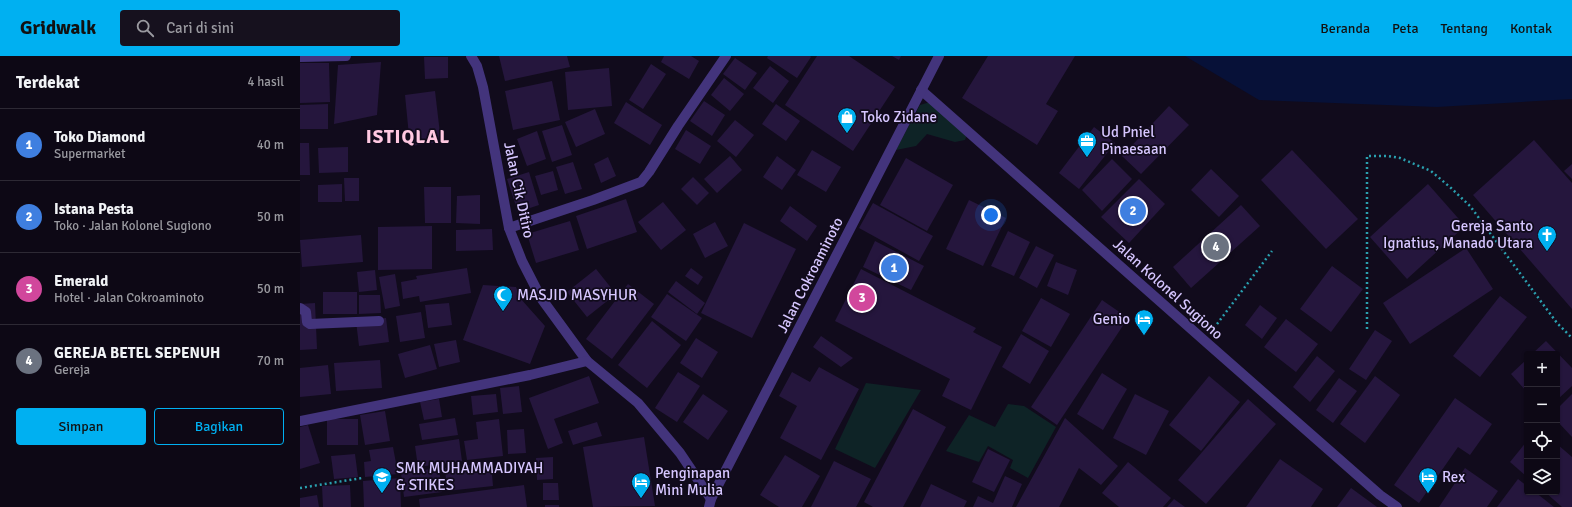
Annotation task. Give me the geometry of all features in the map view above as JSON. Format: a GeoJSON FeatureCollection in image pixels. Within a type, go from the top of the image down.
{"type":"FeatureCollection","features":[{"type":"Feature","properties":{"kind":"street"},"geometry":{"type":"LineString","coordinates":[[300,57],[341,56]]}},
{"type":"Feature","properties":{"kind":"street","name":"Jalan Cik Ditiro"},"geometry":{"type":"LineString","coordinates":[[471,56],[477,66],[483,87],[509,228],[522,261],[542,298],[587,361],[638,403],[680,453],[710,503]]}},
{"type":"Feature","properties":{"kind":"street"},"geometry":{"type":"LineString","coordinates":[[509,228],[593,200],[641,182],[726,56]]}},
{"type":"Feature","properties":{"kind":"street","name":"Jalan Cokroaminoto"},"geometry":{"type":"LineString","coordinates":[[710,503],[939,56]]}},
{"type":"Feature","properties":{"kind":"street","name":"Jalan Kolonel Sugiono"},"geometry":{"type":"LineString","coordinates":[[921,90],[1063,214],[1204,341],[1380,495],[1397,507]]}},
{"type":"Feature","properties":{"kind":"street"},"geometry":{"type":"LineString","coordinates":[[300,308],[306,312],[307,322],[310,324],[379,321]]}},
{"type":"Feature","properties":{"kind":"street"},"geometry":{"type":"LineString","coordinates":[[300,421],[530,375],[587,361]]}},
{"type":"Feature","properties":{"kind":"path"},"geometry":{"type":"LineString","coordinates":[[1367,329],[1367,156],[1388,156],[1400,158],[1431,171],[1470,206],[1558,323],[1572,338]]}},
{"type":"Feature","properties":{"kind":"path"},"geometry":{"type":"LineString","coordinates":[[1204,341],[1272,251]]}},
{"type":"Feature","properties":{"kind":"path"},"geometry":{"type":"LineString","coordinates":[[300,488],[362,478]]}},
{"type":"Feature","properties":{"kind":"green space"},"geometry":{"type":"Polygon","coordinates":[[[930,102],[968,131],[965,140],[955,142],[927,134],[916,146],[896,150],[920,105],[930,102]]]}},
{"type":"Feature","properties":{"kind":"green space"},"geometry":{"type":"Polygon","coordinates":[[[866,383],[921,390],[875,468],[835,449],[866,383]]]}},
{"type":"Feature","properties":{"kind":"green space"},"geometry":{"type":"Polygon","coordinates":[[[1008,404],[1024,406],[1056,427],[1028,478],[1010,468],[1013,460],[988,446],[979,462],[946,451],[969,415],[995,427],[1008,404]]]}},
{"type":"Feature","properties":{"kind":"water"},"geometry":{"type":"Polygon","coordinates":[[[1185,56],[1572,56],[1572,99],[1437,107],[1259,100],[1185,56]]]}},
{"type":"Feature","properties":{"kind":"building"},"geometry":{"type":"Polygon","coordinates":[[[499,56],[567,56],[570,67],[505,81],[499,56]]]}},
{"type":"Feature","properties":{"kind":"building"},"geometry":{"type":"Polygon","coordinates":[[[664,56],[691,56],[699,61],[689,79],[661,62],[664,56]]]}},
{"type":"Feature","properties":{"kind":"building"},"geometry":{"type":"Polygon","coordinates":[[[768,56],[811,57],[797,78],[767,58],[768,56]]]}},
{"type":"Feature","properties":{"kind":"building"},"geometry":{"type":"Polygon","coordinates":[[[817,56],[849,56],[895,87],[853,151],[785,105],[817,56]]]}},
{"type":"Feature","properties":{"kind":"building"},"geometry":{"type":"Polygon","coordinates":[[[892,56],[901,56],[899,60],[892,56]]]}},
{"type":"Feature","properties":{"kind":"building"},"geometry":{"type":"Polygon","coordinates":[[[988,56],[1075,56],[1046,104],[1058,111],[1037,145],[962,98],[988,56]]]}},
{"type":"Feature","properties":{"kind":"building"},"geometry":{"type":"Polygon","coordinates":[[[424,57],[448,57],[448,78],[425,79],[424,57]]]}},
{"type":"Feature","properties":{"kind":"building"},"geometry":{"type":"Polygon","coordinates":[[[735,58],[757,73],[745,90],[723,74],[735,58]]]}},
{"type":"Feature","properties":{"kind":"building"},"geometry":{"type":"Polygon","coordinates":[[[381,62],[377,115],[334,124],[338,65],[381,62]]]}},
{"type":"Feature","properties":{"kind":"building"},"geometry":{"type":"Polygon","coordinates":[[[300,63],[329,63],[330,102],[300,103],[300,63]]]}},
{"type":"Feature","properties":{"kind":"building"},"geometry":{"type":"Polygon","coordinates":[[[651,64],[666,74],[643,109],[629,100],[651,64]]]}},
{"type":"Feature","properties":{"kind":"building"},"geometry":{"type":"Polygon","coordinates":[[[770,66],[789,81],[773,103],[753,88],[770,66]]]}},
{"type":"Feature","properties":{"kind":"building"},"geometry":{"type":"Polygon","coordinates":[[[609,68],[612,106],[568,110],[565,72],[609,68]]]}},
{"type":"Feature","properties":{"kind":"building"},"geometry":{"type":"Polygon","coordinates":[[[724,78],[744,94],[730,111],[711,95],[724,78]]]}},
{"type":"Feature","properties":{"kind":"building"},"geometry":{"type":"Polygon","coordinates":[[[552,81],[560,120],[513,130],[505,91],[552,81]]]}},
{"type":"Feature","properties":{"kind":"building"},"geometry":{"type":"Polygon","coordinates":[[[435,91],[441,142],[410,146],[405,95],[435,91]]]}},
{"type":"Feature","properties":{"kind":"building"},"geometry":{"type":"Polygon","coordinates":[[[704,101],[725,115],[712,136],[690,121],[704,101]]]}},
{"type":"Feature","properties":{"kind":"building"},"geometry":{"type":"Polygon","coordinates":[[[626,102],[662,125],[650,145],[614,123],[626,102]]]}},
{"type":"Feature","properties":{"kind":"building"},"geometry":{"type":"Polygon","coordinates":[[[328,104],[328,129],[300,129],[300,105],[328,104]]]}},
{"type":"Feature","properties":{"kind":"building"},"geometry":{"type":"Polygon","coordinates":[[[776,104],[800,121],[786,141],[762,124],[776,104]]]}},
{"type":"Feature","properties":{"kind":"building"},"geometry":{"type":"Polygon","coordinates":[[[1169,106],[1189,125],[1141,174],[1122,156],[1169,106]]]}},
{"type":"Feature","properties":{"kind":"building"},"geometry":{"type":"Polygon","coordinates":[[[595,109],[605,134],[576,147],[565,122],[595,109]]]}},
{"type":"Feature","properties":{"kind":"building"},"geometry":{"type":"Polygon","coordinates":[[[735,120],[754,135],[736,157],[717,141],[735,120]]]}},
{"type":"Feature","properties":{"kind":"building"},"geometry":{"type":"Polygon","coordinates":[[[562,125],[572,155],[552,162],[542,131],[562,125]]]}},
{"type":"Feature","properties":{"kind":"building","name":"Ud Pniel Pinaesaan"},"geometry":{"type":"Polygon","coordinates":[[[1094,127],[1115,143],[1079,189],[1059,173],[1094,127]]]}},
{"type":"Feature","properties":{"kind":"building"},"geometry":{"type":"Polygon","coordinates":[[[686,130],[711,146],[700,164],[675,149],[686,130]]]}},
{"type":"Feature","properties":{"kind":"building"},"geometry":{"type":"Polygon","coordinates":[[[537,131],[546,159],[527,166],[517,139],[537,131]]]}},
{"type":"Feature","properties":{"kind":"building","name":"Gereja Santo Ignatius, Manado Utara"},"geometry":{"type":"Polygon","coordinates":[[[1534,140],[1572,183],[1572,309],[1473,195],[1534,140]]]}},
{"type":"Feature","properties":{"kind":"building"},"geometry":{"type":"Polygon","coordinates":[[[300,143],[309,143],[310,175],[300,175],[300,143]]]}},
{"type":"Feature","properties":{"kind":"building"},"geometry":{"type":"Polygon","coordinates":[[[348,147],[348,172],[319,173],[318,148],[348,147]]]}},
{"type":"Feature","properties":{"kind":"building"},"geometry":{"type":"Polygon","coordinates":[[[812,150],[841,167],[826,192],[797,175],[812,150]]]}},
{"type":"Feature","properties":{"kind":"building"},"geometry":{"type":"Polygon","coordinates":[[[1292,150],[1358,219],[1326,249],[1261,180],[1292,150]]]}},
{"type":"Feature","properties":{"kind":"building"},"geometry":{"type":"Polygon","coordinates":[[[730,156],[742,170],[717,193],[704,179],[730,156]]]}},
{"type":"Feature","properties":{"kind":"building"},"geometry":{"type":"Polygon","coordinates":[[[777,156],[796,170],[782,190],[763,177],[777,156]]]}},
{"type":"Feature","properties":{"kind":"building"},"geometry":{"type":"Polygon","coordinates":[[[608,157],[616,176],[601,183],[594,164],[608,157]]]}},
{"type":"Feature","properties":{"kind":"building"},"geometry":{"type":"Polygon","coordinates":[[[906,158],[953,185],[927,231],[880,205],[906,158]]]}},
{"type":"Feature","properties":{"kind":"building"},"geometry":{"type":"Polygon","coordinates":[[[1112,159],[1132,179],[1102,211],[1082,190],[1112,159]]]}},
{"type":"Feature","properties":{"kind":"building"},"geometry":{"type":"Polygon","coordinates":[[[573,162],[582,189],[565,194],[556,167],[573,162]]]}},
{"type":"Feature","properties":{"kind":"building"},"geometry":{"type":"Polygon","coordinates":[[[1572,164],[1572,179],[1564,171],[1572,164]]]}},
{"type":"Feature","properties":{"kind":"building"},"geometry":{"type":"Polygon","coordinates":[[[1211,169],[1239,196],[1219,217],[1191,190],[1211,169]]]}},
{"type":"Feature","properties":{"kind":"building"},"geometry":{"type":"Polygon","coordinates":[[[553,171],[558,190],[541,195],[535,176],[553,171]]]}},
{"type":"Feature","properties":{"kind":"building"},"geometry":{"type":"Polygon","coordinates":[[[529,172],[539,205],[518,212],[507,179],[529,172]]]}},
{"type":"Feature","properties":{"kind":"building"},"geometry":{"type":"Polygon","coordinates":[[[693,177],[709,193],[697,205],[681,189],[693,177]]]}},
{"type":"Feature","properties":{"kind":"building"},"geometry":{"type":"Polygon","coordinates":[[[344,178],[359,178],[359,201],[345,201],[344,178]]]}},
{"type":"Feature","properties":{"kind":"building"},"geometry":{"type":"Polygon","coordinates":[[[1139,179],[1165,204],[1129,243],[1101,217],[1139,179]]]}},
{"type":"Feature","properties":{"kind":"building"},"geometry":{"type":"Polygon","coordinates":[[[342,184],[342,202],[318,202],[318,185],[342,184]]]}},
{"type":"Feature","properties":{"kind":"building"},"geometry":{"type":"Polygon","coordinates":[[[1428,184],[1465,226],[1407,279],[1370,237],[1428,184]]]}},
{"type":"Feature","properties":{"kind":"building"},"geometry":{"type":"Polygon","coordinates":[[[424,187],[451,187],[451,223],[425,223],[424,187]]]}},
{"type":"Feature","properties":{"kind":"building"},"geometry":{"type":"Polygon","coordinates":[[[480,195],[480,224],[456,223],[457,196],[480,195]]]}},
{"type":"Feature","properties":{"kind":"building"},"geometry":{"type":"Polygon","coordinates":[[[626,199],[637,232],[587,249],[576,216],[626,199]]]}},
{"type":"Feature","properties":{"kind":"building"},"geometry":{"type":"Polygon","coordinates":[[[969,200],[1006,218],[983,266],[946,249],[969,200]]]}},
{"type":"Feature","properties":{"kind":"building"},"geometry":{"type":"Polygon","coordinates":[[[663,202],[686,230],[661,250],[638,222],[663,202]]]}},
{"type":"Feature","properties":{"kind":"building"},"geometry":{"type":"Polygon","coordinates":[[[873,203],[933,236],[919,261],[859,228],[873,203]]]}},
{"type":"Feature","properties":{"kind":"building"},"geometry":{"type":"Polygon","coordinates":[[[1241,205],[1260,226],[1191,288],[1173,267],[1241,205]]]}},
{"type":"Feature","properties":{"kind":"building"},"geometry":{"type":"Polygon","coordinates":[[[790,206],[817,226],[807,241],[780,221],[790,206]]]}},
{"type":"Feature","properties":{"kind":"building"},"geometry":{"type":"Polygon","coordinates":[[[570,221],[579,250],[536,263],[527,234],[570,221]]]}},
{"type":"Feature","properties":{"kind":"building"},"geometry":{"type":"Polygon","coordinates":[[[715,222],[728,246],[705,258],[693,234],[715,222]]]}},
{"type":"Feature","properties":{"kind":"building"},"geometry":{"type":"Polygon","coordinates":[[[744,223],[796,249],[752,338],[701,313],[744,223]]]}},
{"type":"Feature","properties":{"kind":"building"},"geometry":{"type":"Polygon","coordinates":[[[432,226],[432,269],[378,270],[378,227],[432,226]]]}},
{"type":"Feature","properties":{"kind":"building"},"geometry":{"type":"Polygon","coordinates":[[[492,229],[493,250],[456,251],[456,230],[492,229]]]}},
{"type":"Feature","properties":{"kind":"building"},"geometry":{"type":"Polygon","coordinates":[[[1008,231],[1030,242],[1014,276],[991,266],[1008,231]]]}},
{"type":"Feature","properties":{"kind":"building"},"geometry":{"type":"Polygon","coordinates":[[[361,235],[363,262],[302,267],[300,240],[361,235]]]}},
{"type":"Feature","properties":{"kind":"building"},"geometry":{"type":"Polygon","coordinates":[[[875,241],[924,266],[911,290],[863,267],[875,241]]]}},
{"type":"Feature","properties":{"kind":"building"},"geometry":{"type":"Polygon","coordinates":[[[1036,246],[1054,255],[1037,288],[1019,278],[1036,246]]]}},
{"type":"Feature","properties":{"kind":"building"},"geometry":{"type":"Polygon","coordinates":[[[1466,248],[1493,289],[1410,344],[1383,303],[1466,248]]]}},
{"type":"Feature","properties":{"kind":"building"},"geometry":{"type":"Polygon","coordinates":[[[1056,262],[1077,270],[1068,295],[1047,286],[1056,262]]]}},
{"type":"Feature","properties":{"kind":"building"},"geometry":{"type":"Polygon","coordinates":[[[1332,266],[1363,289],[1331,332],[1300,309],[1332,266]]]}},
{"type":"Feature","properties":{"kind":"building"},"geometry":{"type":"Polygon","coordinates":[[[467,268],[471,293],[420,302],[419,296],[403,299],[401,282],[417,279],[416,276],[467,268]]]}},
{"type":"Feature","properties":{"kind":"building"},"geometry":{"type":"Polygon","coordinates":[[[691,268],[703,277],[698,285],[685,276],[691,268]]]}},
{"type":"Feature","properties":{"kind":"building"},"geometry":{"type":"Polygon","coordinates":[[[596,269],[616,294],[587,317],[567,292],[596,269]]]}},
{"type":"Feature","properties":{"kind":"building"},"geometry":{"type":"Polygon","coordinates":[[[861,269],[976,328],[973,332],[1002,347],[971,410],[942,396],[950,379],[835,321],[861,269]]]}},
{"type":"Feature","properties":{"kind":"building"},"geometry":{"type":"Polygon","coordinates":[[[375,270],[377,290],[359,292],[357,272],[375,270]]]}},
{"type":"Feature","properties":{"kind":"building"},"geometry":{"type":"Polygon","coordinates":[[[395,274],[400,306],[385,309],[379,277],[395,274]]]}},
{"type":"Feature","properties":{"kind":"building"},"geometry":{"type":"Polygon","coordinates":[[[676,281],[705,303],[697,314],[668,292],[676,281]]]}},
{"type":"Feature","properties":{"kind":"building"},"geometry":{"type":"Polygon","coordinates":[[[628,284],[654,304],[612,359],[586,339],[628,284]]]}},
{"type":"Feature","properties":{"kind":"building","name":"MASJID MASYHUR"},"geometry":{"type":"Polygon","coordinates":[[[483,285],[516,287],[520,298],[545,326],[530,364],[463,340],[483,285]]]}},
{"type":"Feature","properties":{"kind":"building"},"geometry":{"type":"Polygon","coordinates":[[[323,292],[357,292],[357,314],[323,314],[323,292]]]}},
{"type":"Feature","properties":{"kind":"building"},"geometry":{"type":"Polygon","coordinates":[[[667,294],[702,318],[686,341],[651,317],[667,294]]]}},
{"type":"Feature","properties":{"kind":"building"},"geometry":{"type":"Polygon","coordinates":[[[359,295],[380,295],[381,313],[359,314],[359,295]]]}},
{"type":"Feature","properties":{"kind":"building"},"geometry":{"type":"Polygon","coordinates":[[[1500,296],[1527,317],[1480,377],[1453,356],[1500,296]]]}},
{"type":"Feature","properties":{"kind":"building"},"geometry":{"type":"Polygon","coordinates":[[[1041,298],[1070,314],[1051,347],[1022,331],[1041,298]]]}},
{"type":"Feature","properties":{"kind":"building"},"geometry":{"type":"Polygon","coordinates":[[[1102,300],[1128,318],[1057,425],[1031,407],[1102,300]]]}},
{"type":"Feature","properties":{"kind":"building"},"geometry":{"type":"Polygon","coordinates":[[[315,303],[317,349],[300,350],[300,304],[315,303]]]}},
{"type":"Feature","properties":{"kind":"building"},"geometry":{"type":"Polygon","coordinates":[[[449,303],[452,325],[428,328],[425,305],[449,303]]]}},
{"type":"Feature","properties":{"kind":"building"},"geometry":{"type":"Polygon","coordinates":[[[1260,305],[1277,318],[1262,339],[1245,325],[1260,305]]]}},
{"type":"Feature","properties":{"kind":"building"},"geometry":{"type":"Polygon","coordinates":[[[421,312],[425,338],[400,342],[396,316],[421,312]]]}},
{"type":"Feature","properties":{"kind":"building"},"geometry":{"type":"Polygon","coordinates":[[[386,318],[389,342],[359,346],[356,321],[386,318]]]}},
{"type":"Feature","properties":{"kind":"building"},"geometry":{"type":"Polygon","coordinates":[[[1286,319],[1318,344],[1296,372],[1264,347],[1286,319]]]}},
{"type":"Feature","properties":{"kind":"building"},"geometry":{"type":"Polygon","coordinates":[[[652,321],[681,345],[647,388],[618,365],[652,321]]]}},
{"type":"Feature","properties":{"kind":"building"},"geometry":{"type":"Polygon","coordinates":[[[1375,330],[1392,341],[1366,380],[1349,369],[1375,330]]]}},
{"type":"Feature","properties":{"kind":"building"},"geometry":{"type":"Polygon","coordinates":[[[1021,334],[1049,351],[1030,384],[1002,367],[1021,334]]]}},
{"type":"Feature","properties":{"kind":"building"},"geometry":{"type":"Polygon","coordinates":[[[821,336],[853,358],[841,367],[813,347],[821,336]]]}},
{"type":"Feature","properties":{"kind":"building"},"geometry":{"type":"Polygon","coordinates":[[[696,338],[718,352],[702,378],[680,363],[696,338]]]}},
{"type":"Feature","properties":{"kind":"building"},"geometry":{"type":"Polygon","coordinates":[[[456,340],[460,362],[439,367],[434,344],[456,340]]]}},
{"type":"Feature","properties":{"kind":"building"},"geometry":{"type":"Polygon","coordinates":[[[1546,341],[1556,351],[1535,351],[1546,341]]]}},
{"type":"Feature","properties":{"kind":"building"},"geometry":{"type":"Polygon","coordinates":[[[430,345],[437,369],[405,378],[398,354],[430,345]]]}},
{"type":"Feature","properties":{"kind":"building"},"geometry":{"type":"Polygon","coordinates":[[[1317,356],[1335,371],[1310,402],[1293,387],[1317,356]]]}},
{"type":"Feature","properties":{"kind":"building"},"geometry":{"type":"Polygon","coordinates":[[[1560,356],[1572,368],[1572,386],[1560,397],[1560,356]]]}},
{"type":"Feature","properties":{"kind":"building"},"geometry":{"type":"Polygon","coordinates":[[[380,360],[382,388],[336,391],[334,363],[380,360]]]}},
{"type":"Feature","properties":{"kind":"building"},"geometry":{"type":"Polygon","coordinates":[[[1524,362],[1524,389],[1511,374],[1524,362]]]}},
{"type":"Feature","properties":{"kind":"building"},"geometry":{"type":"Polygon","coordinates":[[[328,365],[331,394],[300,397],[300,368],[328,365]]]}},
{"type":"Feature","properties":{"kind":"building"},"geometry":{"type":"Polygon","coordinates":[[[819,367],[859,389],[821,460],[780,438],[797,406],[779,396],[792,372],[810,382],[819,367]]]}},
{"type":"Feature","properties":{"kind":"building"},"geometry":{"type":"Polygon","coordinates":[[[678,372],[700,386],[677,422],[655,408],[678,372]]]}},
{"type":"Feature","properties":{"kind":"building"},"geometry":{"type":"Polygon","coordinates":[[[1102,373],[1127,389],[1103,430],[1077,414],[1102,373]]]}},
{"type":"Feature","properties":{"kind":"building"},"geometry":{"type":"Polygon","coordinates":[[[589,376],[599,403],[554,419],[563,443],[548,449],[529,398],[589,376]]]}},
{"type":"Feature","properties":{"kind":"building"},"geometry":{"type":"Polygon","coordinates":[[[1209,376],[1240,402],[1201,451],[1169,425],[1209,376]]]}},
{"type":"Feature","properties":{"kind":"building"},"geometry":{"type":"Polygon","coordinates":[[[1375,376],[1400,395],[1365,443],[1340,424],[1375,376]]]}},
{"type":"Feature","properties":{"kind":"building"},"geometry":{"type":"Polygon","coordinates":[[[1339,378],[1357,391],[1333,423],[1316,410],[1339,378]]]}},
{"type":"Feature","properties":{"kind":"building"},"geometry":{"type":"Polygon","coordinates":[[[519,386],[522,412],[503,414],[500,388],[519,386]]]}},
{"type":"Feature","properties":{"kind":"building"},"geometry":{"type":"Polygon","coordinates":[[[496,394],[498,412],[473,415],[471,396],[496,394]]]}},
{"type":"Feature","properties":{"kind":"building"},"geometry":{"type":"Polygon","coordinates":[[[703,394],[728,411],[708,440],[683,422],[703,394]]]}},
{"type":"Feature","properties":{"kind":"building"},"geometry":{"type":"Polygon","coordinates":[[[1135,394],[1169,411],[1146,455],[1113,438],[1135,394]]]}},
{"type":"Feature","properties":{"kind":"building"},"geometry":{"type":"Polygon","coordinates":[[[1572,394],[1572,437],[1560,424],[1560,406],[1572,394]]]}},
{"type":"Feature","properties":{"kind":"building"},"geometry":{"type":"Polygon","coordinates":[[[1455,398],[1492,424],[1470,455],[1458,447],[1419,503],[1394,485],[1455,398]]]}},
{"type":"Feature","properties":{"kind":"building"},"geometry":{"type":"Polygon","coordinates":[[[439,399],[442,417],[424,420],[420,402],[439,399]]]}},
{"type":"Feature","properties":{"kind":"building"},"geometry":{"type":"Polygon","coordinates":[[[1248,399],[1276,424],[1206,504],[1178,480],[1248,399]]]}},
{"type":"Feature","properties":{"kind":"building"},"geometry":{"type":"Polygon","coordinates":[[[913,409],[946,427],[903,507],[873,507],[864,502],[913,409]]]}},
{"type":"Feature","properties":{"kind":"building"},"geometry":{"type":"Polygon","coordinates":[[[385,411],[390,441],[365,445],[360,415],[385,411]]]}},
{"type":"Feature","properties":{"kind":"building"},"geometry":{"type":"Polygon","coordinates":[[[455,418],[458,435],[422,440],[419,424],[455,418]]]}},
{"type":"Feature","properties":{"kind":"building"},"geometry":{"type":"Polygon","coordinates":[[[1065,418],[1118,466],[1101,485],[1079,468],[1059,507],[1016,507],[1065,418]]]}},
{"type":"Feature","properties":{"kind":"building"},"geometry":{"type":"Polygon","coordinates":[[[327,419],[358,419],[358,445],[327,445],[327,419]]]}},
{"type":"Feature","properties":{"kind":"building"},"geometry":{"type":"Polygon","coordinates":[[[499,419],[503,456],[467,460],[464,441],[478,439],[476,422],[499,419]]]}},
{"type":"Feature","properties":{"kind":"building"},"geometry":{"type":"Polygon","coordinates":[[[597,422],[602,436],[573,445],[568,431],[597,422]]]}},
{"type":"Feature","properties":{"kind":"building"},"geometry":{"type":"Polygon","coordinates":[[[308,425],[320,463],[300,469],[300,427],[308,425]]]}},
{"type":"Feature","properties":{"kind":"building"},"geometry":{"type":"Polygon","coordinates":[[[524,429],[526,453],[508,454],[507,430],[524,429]]]}},
{"type":"Feature","properties":{"kind":"building"},"geometry":{"type":"Polygon","coordinates":[[[644,437],[655,506],[593,507],[583,447],[644,437]]]}},
{"type":"Feature","properties":{"kind":"building"},"geometry":{"type":"Polygon","coordinates":[[[459,439],[462,461],[418,467],[415,446],[459,439]]]}},
{"type":"Feature","properties":{"kind":"building"},"geometry":{"type":"Polygon","coordinates":[[[1524,445],[1524,474],[1510,462],[1524,445]]]}},
{"type":"Feature","properties":{"kind":"building"},"geometry":{"type":"Polygon","coordinates":[[[393,447],[398,474],[365,477],[364,462],[371,461],[369,450],[393,447]]]}},
{"type":"Feature","properties":{"kind":"building"},"geometry":{"type":"Polygon","coordinates":[[[1560,447],[1572,457],[1572,507],[1562,507],[1548,495],[1560,495],[1560,447]]]}},
{"type":"Feature","properties":{"kind":"building"},"geometry":{"type":"Polygon","coordinates":[[[988,449],[1010,460],[994,492],[972,482],[988,449]]]}},
{"type":"Feature","properties":{"kind":"building"},"geometry":{"type":"Polygon","coordinates":[[[355,454],[358,477],[334,479],[331,456],[355,454]]]}},
{"type":"Feature","properties":{"kind":"building"},"geometry":{"type":"Polygon","coordinates":[[[785,455],[820,476],[802,507],[779,507],[760,495],[785,455]]]}},
{"type":"Feature","properties":{"kind":"building"},"geometry":{"type":"Polygon","coordinates":[[[553,457],[553,479],[537,480],[536,458],[553,457]]]}},
{"type":"Feature","properties":{"kind":"building"},"geometry":{"type":"Polygon","coordinates":[[[1280,459],[1323,489],[1311,507],[1246,507],[1280,459]]]}},
{"type":"Feature","properties":{"kind":"building"},"geometry":{"type":"Polygon","coordinates":[[[834,461],[871,479],[856,507],[811,507],[834,461]]]}},
{"type":"Feature","properties":{"kind":"building"},"geometry":{"type":"Polygon","coordinates":[[[1128,462],[1171,498],[1163,507],[1119,507],[1102,493],[1128,462]]]}},
{"type":"Feature","properties":{"kind":"building"},"geometry":{"type":"Polygon","coordinates":[[[491,463],[493,486],[447,491],[445,468],[491,463]]]}},
{"type":"Feature","properties":{"kind":"building"},"geometry":{"type":"Polygon","coordinates":[[[439,468],[442,492],[404,497],[401,473],[439,468]]]}},
{"type":"Feature","properties":{"kind":"building"},"geometry":{"type":"Polygon","coordinates":[[[1465,468],[1498,491],[1487,507],[1439,507],[1465,468]]]}},
{"type":"Feature","properties":{"kind":"building"},"geometry":{"type":"Polygon","coordinates":[[[1005,476],[1022,484],[1012,507],[973,507],[978,496],[993,503],[1005,476]]]}},
{"type":"Feature","properties":{"kind":"building","name":"SMK MUHAMMADIYAH & STIKES"},"geometry":{"type":"Polygon","coordinates":[[[400,478],[401,507],[364,507],[363,481],[400,478]]]}},
{"type":"Feature","properties":{"kind":"building"},"geometry":{"type":"Polygon","coordinates":[[[1518,479],[1524,484],[1524,495],[1539,495],[1554,507],[1497,507],[1518,479]]]}},
{"type":"Feature","properties":{"kind":"building"},"geometry":{"type":"Polygon","coordinates":[[[543,483],[558,483],[559,500],[543,500],[543,483]]]}},
{"type":"Feature","properties":{"kind":"building"},"geometry":{"type":"Polygon","coordinates":[[[931,484],[967,501],[964,507],[920,507],[931,484]]]}},
{"type":"Feature","properties":{"kind":"building"},"geometry":{"type":"Polygon","coordinates":[[[350,485],[351,507],[323,507],[322,486],[350,485]]]}},
{"type":"Feature","properties":{"kind":"building"},"geometry":{"type":"Polygon","coordinates":[[[524,485],[527,507],[420,507],[419,499],[524,485]]]}},
{"type":"Feature","properties":{"kind":"building"},"geometry":{"type":"Polygon","coordinates":[[[1351,488],[1377,507],[1337,507],[1351,488]]]}},
{"type":"Feature","properties":{"kind":"building"},"geometry":{"type":"Polygon","coordinates":[[[317,495],[319,507],[300,507],[300,498],[317,495]]]}},
{"type":"Feature","properties":{"kind":"building"},"geometry":{"type":"Polygon","coordinates":[[[1174,499],[1185,507],[1167,507],[1174,499]]]}},
{"type":"Feature","properties":{"kind":"building"},"geometry":{"type":"Polygon","coordinates":[[[545,505],[559,505],[559,507],[545,507],[545,505]]]}},
{"type":"Feature","properties":{"kind":"place","name":"Toko Zidane"},"geometry":{"type":"Point","coordinates":[847,134]}},
{"type":"Feature","properties":{"kind":"place","name":"Ud Pniel Pinaesaan"},"geometry":{"type":"Point","coordinates":[1087,158]}},
{"type":"Feature","properties":{"kind":"place","name":"Istana Pesta"},"geometry":{"type":"Point","coordinates":[1133,211]}},
{"type":"Feature","properties":{"kind":"place","name":"GEREJA BETEL SEPENUH"},"geometry":{"type":"Point","coordinates":[1216,247]}},
{"type":"Feature","properties":{"kind":"place","name":"Gereja Santo Ignatius, Manado Utara"},"geometry":{"type":"Point","coordinates":[1547,252]}},
{"type":"Feature","properties":{"kind":"place","name":"Toko Diamond"},"geometry":{"type":"Point","coordinates":[894,268]}},
{"type":"Feature","properties":{"kind":"place","name":"Emerald"},"geometry":{"type":"Point","coordinates":[862,298]}},
{"type":"Feature","properties":{"kind":"place","name":"MASJID MASYHUR"},"geometry":{"type":"Point","coordinates":[503,312]}},
{"type":"Feature","properties":{"kind":"place","name":"Genio"},"geometry":{"type":"Point","coordinates":[1144,336]}},
{"type":"Feature","properties":{"kind":"place","name":"SMK MUHAMMADIYAH & STIKES"},"geometry":{"type":"Point","coordinates":[382,494]}},
{"type":"Feature","properties":{"kind":"place","name":"Rex"},"geometry":{"type":"Point","coordinates":[1428,494]}},
{"type":"Feature","properties":{"kind":"place","name":"Penginapan Mini Mulia"},"geometry":{"type":"Point","coordinates":[641,499]}},
{"type":"Feature","properties":{"kind":"district","name":"ISTIQLAL"},"geometry":{"type":"Point","coordinates":[408,137]}}]}
